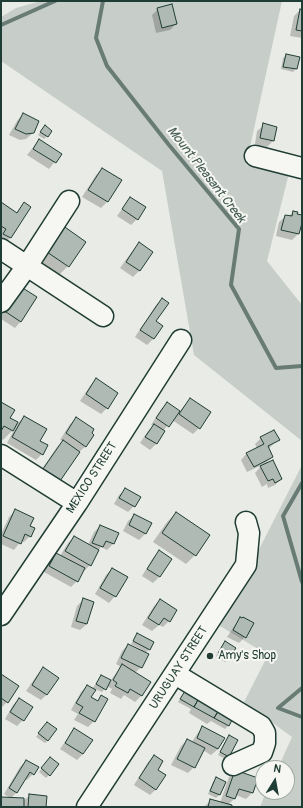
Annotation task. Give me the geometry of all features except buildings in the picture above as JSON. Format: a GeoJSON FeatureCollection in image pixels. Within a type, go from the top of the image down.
{"type":"FeatureCollection","features":[{"type":"Feature","properties":{"kind":"street"},"geometry":{"type":"LineString","coordinates":[[255,156],[302,168]]}},
{"type":"Feature","properties":{"kind":"street"},"geometry":{"type":"LineString","coordinates":[[1,302],[27,266],[69,201]]}},
{"type":"Feature","properties":{"kind":"street"},"geometry":{"type":"LineString","coordinates":[[1,249],[103,316]]}},
{"type":"Feature","properties":{"kind":"street","name":"MEXICO STREET"},"geometry":{"type":"LineString","coordinates":[[1,615],[77,503],[181,340]]}},
{"type":"Feature","properties":{"kind":"street"},"geometry":{"type":"LineString","coordinates":[[1,455],[77,503]]}},
{"type":"Feature","properties":{"kind":"street","name":"URUGUAY STREET"},"geometry":{"type":"LineString","coordinates":[[87,807],[246,565],[249,533],[246,522]]}},
{"type":"Feature","properties":{"kind":"street"},"geometry":{"type":"LineString","coordinates":[[175,674],[261,726],[265,733],[265,743],[262,752],[233,765]]}},
{"type":"Feature","properties":{"kind":"shaded area"},"geometry":{"type":"Polygon","coordinates":[[[41,1],[282,1],[246,165],[289,173],[267,261],[302,305],[302,441],[194,355],[162,171],[1,61],[1,17],[16,8],[41,1]]]}},
{"type":"Feature","properties":{"kind":"shaded area"},"geometry":{"type":"Polygon","coordinates":[[[302,465],[302,807],[260,807],[263,800],[295,800],[295,760],[282,760],[292,737],[244,702],[268,655],[220,626],[302,465]]]}},
{"type":"Feature","properties":{"kind":"waterway"},"geometry":{"type":"LineString","coordinates":[[1,25],[55,1]]}},
{"type":"Feature","properties":{"kind":"waterway","name":"Mount Pleasant Creek"},"geometry":{"type":"LineString","coordinates":[[103,1],[96,38],[107,66],[169,145],[239,229],[231,285],[276,368],[302,366]]}},
{"type":"Feature","properties":{"kind":"waterway","name":"Mount Pleasant Creek"},"geometry":{"type":"LineString","coordinates":[[302,483],[283,516],[302,582]]}},
{"type":"Feature","properties":{"kind":"waterway","name":"Mount Pleasant Creek"},"geometry":{"type":"LineString","coordinates":[[302,688],[278,708],[302,717]]}},
{"type":"Feature","properties":{"kind":"place","name":"Amy's Shop"},"geometry":{"type":"Point","coordinates":[210,656]}}]}
